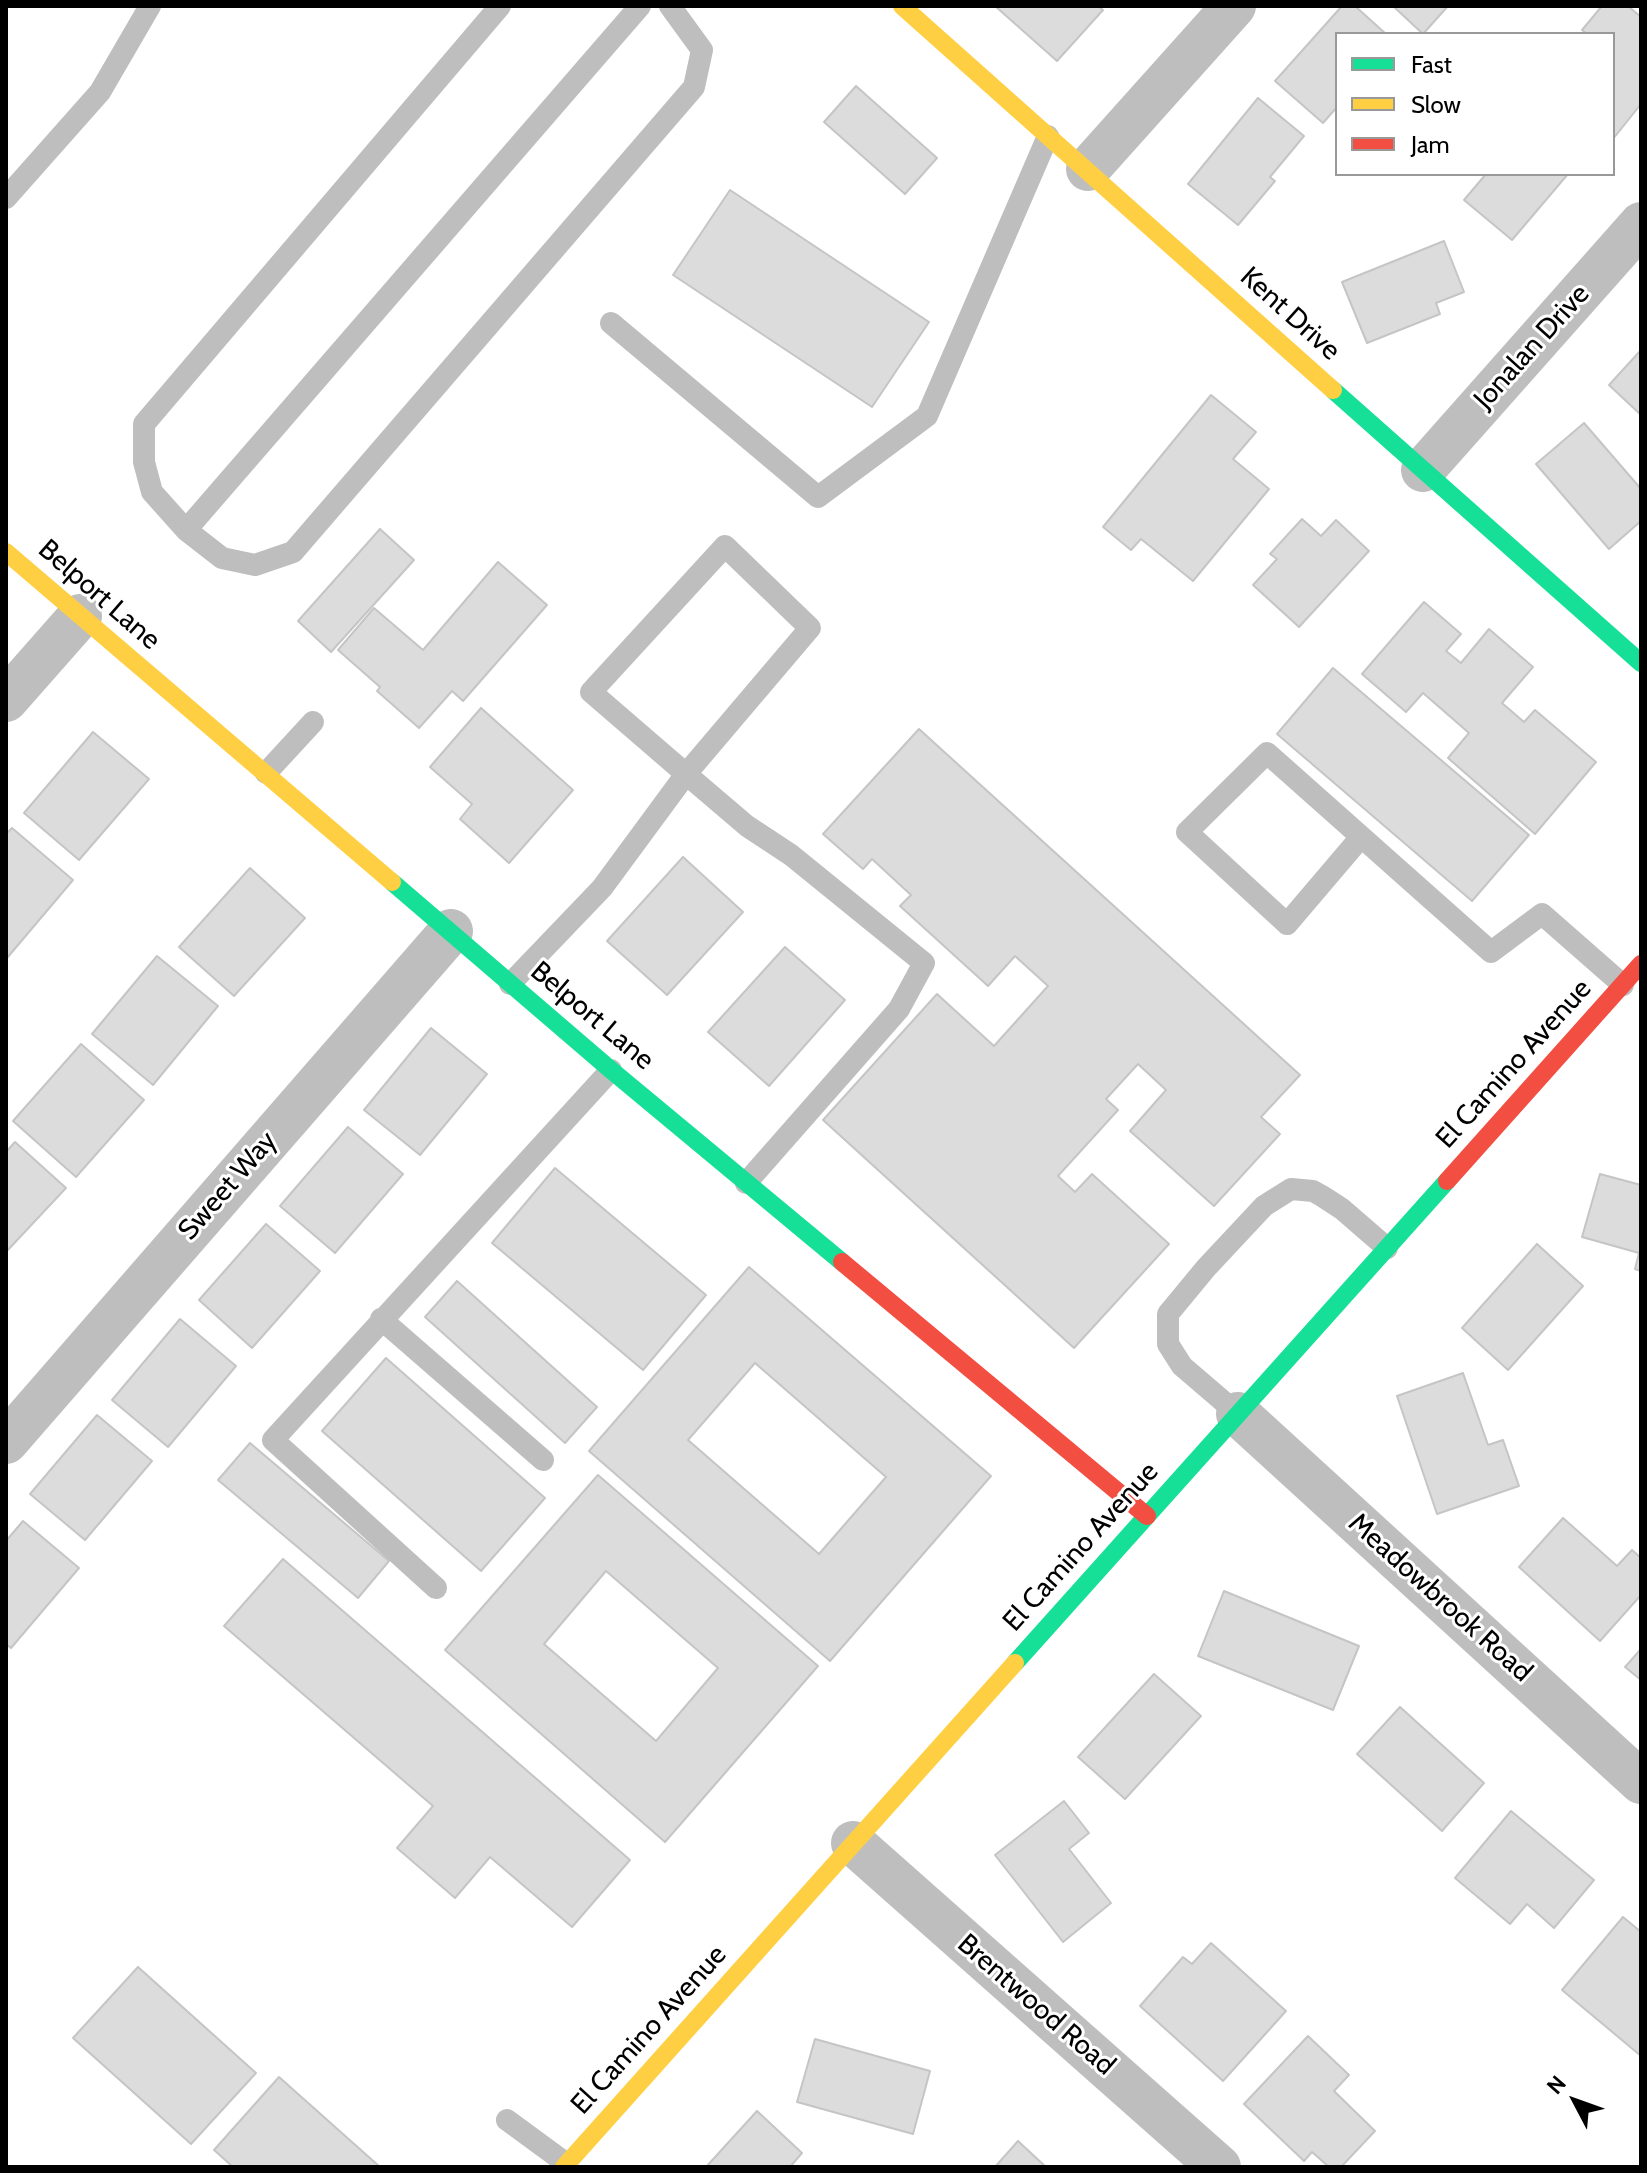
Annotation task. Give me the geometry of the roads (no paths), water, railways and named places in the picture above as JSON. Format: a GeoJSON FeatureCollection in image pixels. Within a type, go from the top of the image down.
{"type":"FeatureCollection","features":[{"type":"Feature","properties":{"kind":"street","name":"Kent Drive"},"geometry":{"type":"LineString","coordinates":[[902,6],[1641,663]]}},
{"type":"Feature","properties":{"kind":"street"},"geometry":{"type":"LineString","coordinates":[[1088,169],[1234,6]]}},
{"type":"Feature","properties":{"kind":"street","name":"Jonalan Drive"},"geometry":{"type":"LineString","coordinates":[[1423,470],[1641,224]]}},
{"type":"Feature","properties":{"kind":"street","name":"Belport Lane"},"geometry":{"type":"LineString","coordinates":[[6,552],[611,1070],[1147,1516]]}},
{"type":"Feature","properties":{"kind":"street"},"geometry":{"type":"LineString","coordinates":[[6,700],[80,616]]}},
{"type":"Feature","properties":{"kind":"street","name":"Sweet Way"},"geometry":{"type":"LineString","coordinates":[[6,1442],[451,931]]}},
{"type":"Feature","properties":{"kind":"street","name":"El Camino Avenue"},"geometry":{"type":"LineString","coordinates":[[565,2165],[1387,1248],[1635,983]]}},
{"type":"Feature","properties":{"kind":"street","name":"Meadowbrook Road"},"geometry":{"type":"LineString","coordinates":[[1238,1414],[1641,1782]]}},
{"type":"Feature","properties":{"kind":"street","name":"Brentwood Road"},"geometry":{"type":"LineString","coordinates":[[853,1843],[1219,2167]]}},
{"type":"Feature","properties":{"kind":"lane"},"geometry":{"type":"LineString","coordinates":[[6,198],[100,92],[150,6]]}},
{"type":"Feature","properties":{"kind":"lane"},"geometry":{"type":"LineString","coordinates":[[500,6],[144,424],[144,462],[152,492],[186,530],[222,558],[255,565],[293,552],[694,87],[702,50],[670,6]]}},
{"type":"Feature","properties":{"kind":"lane"},"geometry":{"type":"LineString","coordinates":[[186,530],[640,6]]}},
{"type":"Feature","properties":{"kind":"lane"},"geometry":{"type":"LineString","coordinates":[[611,323],[818,497],[927,416],[1048,136]]}},
{"type":"Feature","properties":{"kind":"lane"},"geometry":{"type":"LineString","coordinates":[[510,984],[602,888],[686,774],[810,628],[725,546],[591,692],[686,774],[747,826],[791,855],[924,963],[899,1009],[746,1183]]}},
{"type":"Feature","properties":{"kind":"lane"},"geometry":{"type":"LineString","coordinates":[[266,773],[313,722]]}},
{"type":"Feature","properties":{"kind":"lane"},"geometry":{"type":"LineString","coordinates":[[1361,837],[1287,924],[1187,832],[1267,753],[1491,952],[1542,914],[1635,983]]}},
{"type":"Feature","properties":{"kind":"lane"},"geometry":{"type":"LineString","coordinates":[[436,1588],[273,1440],[611,1070]]}},
{"type":"Feature","properties":{"kind":"lane"},"geometry":{"type":"LineString","coordinates":[[1238,1414],[1182,1366],[1168,1344],[1168,1314],[1206,1268],[1264,1206],[1291,1189],[1313,1191],[1322,1196],[1387,1248]]}},
{"type":"Feature","properties":{"kind":"lane"},"geometry":{"type":"LineString","coordinates":[[381,1319],[543,1460]]}},
{"type":"Feature","properties":{"kind":"lane"},"geometry":{"type":"LineString","coordinates":[[507,2120],[565,2165]]}}]}
